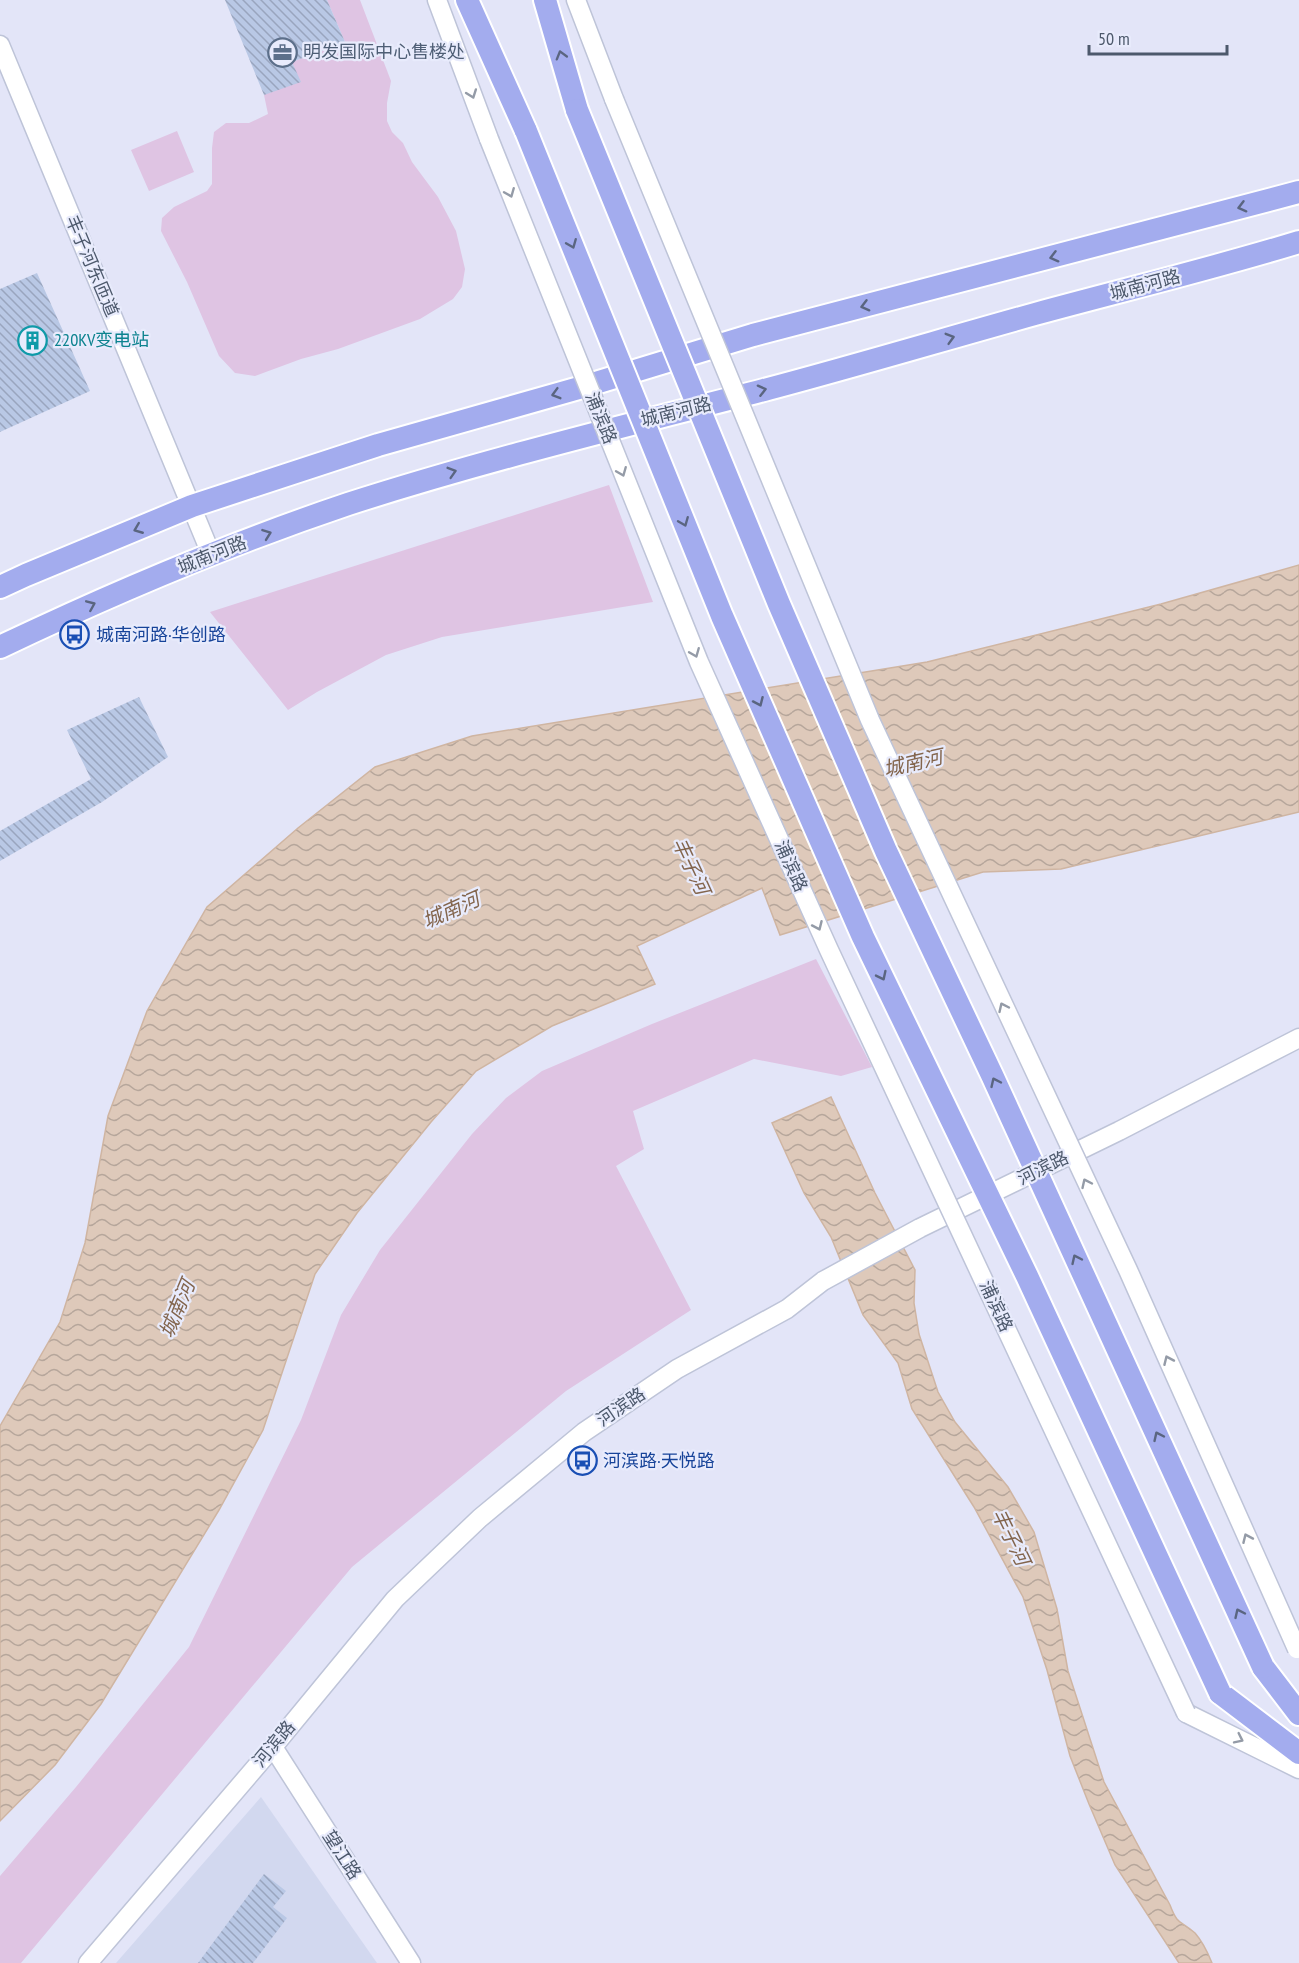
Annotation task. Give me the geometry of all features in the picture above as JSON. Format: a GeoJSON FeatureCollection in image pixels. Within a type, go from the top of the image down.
{"type":"FeatureCollection","features":[{"type":"Feature","properties":{"kind":"main road"},"geometry":{"type":"LineString","coordinates":[[467,0],[526,131]]}},
{"type":"Feature","properties":{"kind":"main road","name":"浦滨路"},"geometry":{"type":"LineString","coordinates":[[478,0],[526,131],[722,616],[863,937],[1027,1276],[1220,1693],[1299,1752]]}},
{"type":"Feature","properties":{"kind":"main road"},"geometry":{"type":"LineString","coordinates":[[545,0],[577,111],[779,604],[886,851],[992,1075],[1263,1667],[1299,1714]]}},
{"type":"Feature","properties":{"kind":"main road"},"geometry":{"type":"LineString","coordinates":[[0,587],[26,574],[192,506],[378,444],[579,388],[753,335],[1299,192]]}},
{"type":"Feature","properties":{"kind":"main road","name":"城南河路"},"geometry":{"type":"LineString","coordinates":[[0,647],[212,554],[346,505],[592,433],[767,389],[1039,313],[1231,263],[1299,242]]}},
{"type":"Feature","properties":{"kind":"street","name":"浦滨路"},"geometry":{"type":"LineString","coordinates":[[437,0],[489,139],[699,662],[834,961],[1186,1713],[1299,1769]]}},
{"type":"Feature","properties":{"kind":"street"},"geometry":{"type":"LineString","coordinates":[[576,0],[614,99],[870,720],[1128,1270],[1298,1652]]}},
{"type":"Feature","properties":{"kind":"street","name":"丰子河东匝道"},"geometry":{"type":"LineString","coordinates":[[0,45],[212,554]]}},
{"type":"Feature","properties":{"kind":"street","name":"河滨路"},"geometry":{"type":"LineString","coordinates":[[88,1963],[273,1747],[395,1599],[480,1518],[584,1432],[677,1369],[787,1309],[823,1281],[920,1228],[1119,1131],[1299,1038]]}},
{"type":"Feature","properties":{"kind":"street","name":"望江路"},"geometry":{"type":"LineString","coordinates":[[273,1747],[411,1963]]}},
{"type":"Feature","properties":{"kind":"shaded area"},"geometry":{"type":"Polygon","coordinates":[[[327,0],[360,0],[391,81],[387,121],[392,132],[403,143],[412,162],[438,197],[456,231],[465,269],[462,287],[453,299],[420,319],[255,376],[235,373],[219,356],[187,282],[161,231],[162,218],[174,207],[207,191],[212,184],[214,132],[226,123],[249,123],[268,114],[264,95],[292,62],[345,42],[327,0]]]}},
{"type":"Feature","properties":{"kind":"shaded area"},"geometry":{"type":"Polygon","coordinates":[[[177,131],[194,172],[149,191],[131,150],[177,131]]]}},
{"type":"Feature","properties":{"kind":"shaded area"},"geometry":{"type":"Polygon","coordinates":[[[609,485],[653,602],[442,637],[386,655],[288,710],[210,612],[609,485]]]}},
{"type":"Feature","properties":{"kind":"shaded area"},"geometry":{"type":"Polygon","coordinates":[[[816,959],[872,1067],[841,1076],[754,1059],[633,1111],[644,1149],[616,1166],[691,1310],[566,1391],[352,1567],[21,1963],[0,1963],[0,1876],[76,1787],[189,1647],[301,1420],[341,1315],[380,1250],[472,1134],[506,1098],[542,1071],[652,1024],[816,959]]]}},
{"type":"Feature","properties":{"kind":"shaded area"},"geometry":{"type":"Polygon","coordinates":[[[261,1797],[377,1963],[116,1963],[261,1797]]]}},
{"type":"Feature","properties":{"kind":"water"},"geometry":{"type":"Polygon","coordinates":[[[1299,565],[1299,812],[1061,869],[983,872],[780,935],[762,888],[637,946],[655,984],[552,1026],[476,1071],[357,1213],[315,1274],[263,1430],[219,1510],[101,1704],[55,1765],[0,1821],[0,1426],[60,1322],[85,1243],[108,1116],[147,1011],[207,907],[298,828],[375,767],[472,736],[927,662],[1161,604],[1299,565]]]}},
{"type":"Feature","properties":{"kind":"water","name":"丰子河"},"geometry":{"type":"Polygon","coordinates":[[[831,1097],[875,1193],[915,1270],[914,1303],[919,1334],[938,1392],[955,1422],[1008,1487],[1034,1532],[1057,1609],[1068,1671],[1104,1782],[1175,1916],[1198,1936],[1212,1963],[1179,1963],[1115,1865],[1070,1756],[1047,1670],[1023,1597],[974,1507],[912,1409],[898,1363],[863,1315],[831,1237],[804,1193],[772,1123],[831,1097]]]}},
{"type":"Feature","properties":{"kind":"building","name":"明发国际中心售楼处"},"geometry":{"type":"Polygon","coordinates":[[[225,0],[327,0],[345,42],[292,62],[301,82],[264,95],[225,0]]]}},
{"type":"Feature","properties":{"kind":"building","name":"220KV变电站"},"geometry":{"type":"Polygon","coordinates":[[[37,273],[90,391],[0,432],[0,289],[37,273]]]}},
{"type":"Feature","properties":{"kind":"building"},"geometry":{"type":"Polygon","coordinates":[[[139,697],[168,757],[102,802],[0,861],[0,831],[91,779],[67,730],[139,697]]]}},
{"type":"Feature","properties":{"kind":"building"},"geometry":{"type":"Polygon","coordinates":[[[264,1874],[286,1891],[273,1907],[287,1918],[253,1963],[198,1963],[264,1874]]]}},
{"type":"Feature","properties":{"kind":"place","name":"明发国际中心售楼处"},"geometry":{"type":"Point","coordinates":[282,52]}},
{"type":"Feature","properties":{"kind":"place","name":"220KV变电站"},"geometry":{"type":"Point","coordinates":[33,340]}},
{"type":"Feature","properties":{"kind":"place","name":"城南河路·华创路"},"geometry":{"type":"Point","coordinates":[75,635]}},
{"type":"Feature","properties":{"kind":"place","name":"河滨路·天悦路"},"geometry":{"type":"Point","coordinates":[582,1461]}},
{"type":"Feature","properties":{"kind":"water label","name":"城南河"},"geometry":{"type":"Point","coordinates":[913,763]}},
{"type":"Feature","properties":{"kind":"water label","name":"城南河"},"geometry":{"type":"Point","coordinates":[451,910]}},
{"type":"Feature","properties":{"kind":"water label","name":"城南河"},"geometry":{"type":"Point","coordinates":[177,1309]}}]}
